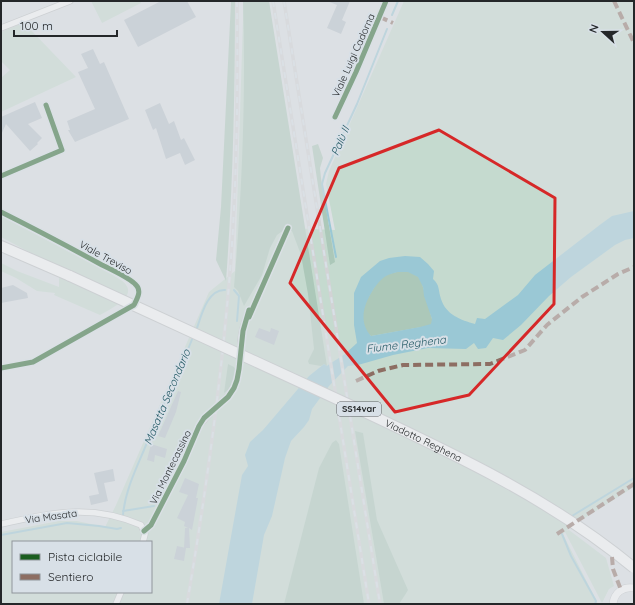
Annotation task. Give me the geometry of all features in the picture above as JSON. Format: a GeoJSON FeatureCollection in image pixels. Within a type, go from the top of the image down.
{"type":"FeatureCollection","features":[{"type":"Feature","properties":{"kind":"highway"},"geometry":{"type":"LineString","coordinates":[[1,239],[55,270]]}},
{"type":"Feature","properties":{"kind":"highway","name":"SS14var"},"geometry":{"type":"LineString","coordinates":[[1,246],[55,270]]}},
{"type":"Feature","properties":{"kind":"highway"},"geometry":{"type":"LineString","coordinates":[[1,253],[28,264],[55,270]]}},
{"type":"Feature","properties":{"kind":"highway","name":"Viadotto Reghena"},"geometry":{"type":"LineString","coordinates":[[55,270],[297,380],[455,455],[541,503],[600,542],[634,568]]}},
{"type":"Feature","properties":{"kind":"street"},"geometry":{"type":"LineString","coordinates":[[1,28],[70,1]]}},
{"type":"Feature","properties":{"kind":"street","name":"Viale Luigi Cadorna"},"geometry":{"type":"LineString","coordinates":[[335,117],[386,1]]}},
{"type":"Feature","properties":{"kind":"street"},"geometry":{"type":"LineString","coordinates":[[1,176],[62,150],[46,105]]}},
{"type":"Feature","properties":{"kind":"street","name":"Viale Treviso"},"geometry":{"type":"LineString","coordinates":[[1,212],[40,231],[110,269],[137,286],[139,292],[138,299],[134,305],[33,362],[1,368]]}},
{"type":"Feature","properties":{"kind":"street"},"geometry":{"type":"LineString","coordinates":[[222,402],[228,396],[238,380],[242,338],[249,310]]}},
{"type":"Feature","properties":{"kind":"street","name":"Via Montecassino"},"geometry":{"type":"LineString","coordinates":[[144,530],[151,525],[200,426],[212,411]]}},
{"type":"Feature","properties":{"kind":"street","name":"Via Masata"},"geometry":{"type":"LineString","coordinates":[[1,524],[68,512],[92,512],[141,525],[144,530]]}},
{"type":"Feature","properties":{"kind":"street"},"geometry":{"type":"LineString","coordinates":[[143,541],[145,534],[144,530]]}},
{"type":"Feature","properties":{"kind":"street"},"geometry":{"type":"LineString","coordinates":[[612,604],[614,597],[621,590],[626,588],[634,588]]}},
{"type":"Feature","properties":{"kind":"street"},"geometry":{"type":"LineString","coordinates":[[116,604],[121,593]]}},
{"type":"Feature","properties":{"kind":"highlighted area"},"geometry":{"type":"Polygon","coordinates":[[[439,130],[555,198],[554,304],[469,395],[395,412],[290,283],[339,168],[439,130]]]}},
{"type":"Feature","properties":{"kind":"green space"},"geometry":{"type":"Polygon","coordinates":[[[91,1],[140,1],[141,3],[102,23],[91,1]]]}},
{"type":"Feature","properties":{"kind":"green space"},"geometry":{"type":"Polygon","coordinates":[[[231,1],[235,1],[234,106],[226,281],[216,260],[221,207],[231,1]]]}},
{"type":"Feature","properties":{"kind":"green space"},"geometry":{"type":"Polygon","coordinates":[[[243,1],[269,1],[285,228],[335,230],[326,184],[329,171],[404,1],[634,1],[634,487],[566,531],[569,530],[606,558],[614,586],[609,589],[602,603],[565,532],[563,534],[598,604],[1,604],[1,532],[59,521],[77,521],[105,527],[209,292],[235,271],[243,1]]]}},
{"type":"Feature","properties":{"kind":"green space"},"geometry":{"type":"Polygon","coordinates":[[[243,1],[269,1],[327,366],[324,364],[321,366],[309,364],[308,361],[314,349],[308,294],[301,255],[292,231],[284,230],[277,235],[270,248],[262,275],[244,306],[238,291],[234,287],[243,144],[243,1]]]}},
{"type":"Feature","properties":{"kind":"green space"},"geometry":{"type":"Polygon","coordinates":[[[23,23],[76,77],[1,112],[1,78],[10,70],[1,61],[1,32],[23,23]]]}},
{"type":"Feature","properties":{"kind":"green space"},"geometry":{"type":"Polygon","coordinates":[[[318,144],[323,158],[320,168],[321,178],[335,262],[330,265],[312,146],[318,144]]]}},
{"type":"Feature","properties":{"kind":"green space"},"geometry":{"type":"Polygon","coordinates":[[[1,216],[122,281],[128,290],[124,299],[100,315],[54,295],[55,293],[37,291],[1,271],[1,263],[17,271],[59,287],[59,268],[1,237],[1,216]]]}},
{"type":"Feature","properties":{"kind":"green space"},"geometry":{"type":"Polygon","coordinates":[[[404,270],[416,274],[421,280],[433,325],[371,336],[362,329],[363,306],[381,276],[404,270]]]}},
{"type":"Feature","properties":{"kind":"green space"},"geometry":{"type":"Polygon","coordinates":[[[228,364],[234,367],[236,371],[232,387],[224,393],[228,364]]]}},
{"type":"Feature","properties":{"kind":"green space"},"geometry":{"type":"Polygon","coordinates":[[[355,431],[363,433],[377,520],[408,590],[399,604],[384,604],[355,431]]]}},
{"type":"Feature","properties":{"kind":"green space"},"geometry":{"type":"Polygon","coordinates":[[[336,440],[339,444],[364,604],[284,604],[319,468],[332,443],[336,440]]]}},
{"type":"Feature","properties":{"kind":"water","name":"Fiume Reghena"},"geometry":{"type":"Polygon","coordinates":[[[634,211],[634,238],[625,240],[615,245],[571,277],[549,296],[521,325],[503,340],[493,338],[486,348],[478,349],[474,343],[466,349],[428,348],[393,355],[358,365],[348,366],[329,386],[312,409],[309,420],[291,441],[285,458],[272,516],[264,535],[252,604],[219,604],[242,475],[248,466],[245,455],[250,442],[263,430],[309,376],[324,364],[327,366],[345,354],[357,343],[354,325],[354,293],[361,277],[380,261],[405,256],[420,257],[434,271],[433,279],[438,286],[443,305],[446,309],[459,319],[475,324],[477,318],[485,319],[518,295],[535,275],[612,216],[634,211]],[[398,272],[386,276],[377,284],[370,295],[365,307],[364,319],[367,331],[371,336],[431,324],[432,319],[424,296],[423,287],[418,277],[408,272],[398,272]]]}},
{"type":"Feature","properties":{"kind":"building"},"geometry":{"type":"Polygon","coordinates":[[[161,1],[187,1],[196,17],[138,47],[124,20],[161,1]]]}},
{"type":"Feature","properties":{"kind":"building"},"geometry":{"type":"Polygon","coordinates":[[[327,1],[350,1],[342,20],[346,22],[341,34],[327,28],[337,5],[327,1]]]}},
{"type":"Feature","properties":{"kind":"building"},"geometry":{"type":"Polygon","coordinates":[[[93,49],[100,64],[104,62],[129,119],[75,142],[68,130],[70,130],[67,121],[95,109],[78,72],[88,68],[81,54],[93,49]]]}},
{"type":"Feature","properties":{"kind":"building"},"geometry":{"type":"Polygon","coordinates":[[[35,102],[42,118],[28,124],[42,138],[30,151],[6,124],[1,135],[1,117],[35,102]]]}},
{"type":"Feature","properties":{"kind":"building"},"geometry":{"type":"Polygon","coordinates":[[[160,103],[169,124],[174,121],[181,140],[184,138],[195,160],[185,165],[180,153],[166,159],[156,128],[153,130],[145,110],[160,103]]]}},
{"type":"Feature","properties":{"kind":"building"},"geometry":{"type":"Polygon","coordinates":[[[13,285],[27,293],[28,298],[1,303],[1,288],[13,285]]]}},
{"type":"Feature","properties":{"kind":"building"},"geometry":{"type":"Polygon","coordinates":[[[259,328],[270,332],[271,328],[279,331],[274,345],[255,337],[259,328]]]}},
{"type":"Feature","properties":{"kind":"building"},"geometry":{"type":"Polygon","coordinates":[[[178,391],[181,392],[176,412],[165,438],[158,436],[178,391]]]}},
{"type":"Feature","properties":{"kind":"building"},"geometry":{"type":"Polygon","coordinates":[[[151,444],[167,449],[165,458],[155,455],[154,462],[147,460],[151,444]]]}},
{"type":"Feature","properties":{"kind":"building"},"geometry":{"type":"Polygon","coordinates":[[[113,469],[115,481],[104,483],[108,501],[91,505],[89,496],[99,494],[94,473],[113,469]]]}},
{"type":"Feature","properties":{"kind":"building"},"geometry":{"type":"Polygon","coordinates":[[[185,478],[199,484],[192,530],[189,528],[190,548],[184,548],[185,528],[188,528],[184,526],[185,522],[177,518],[188,495],[179,492],[185,478]]]}},
{"type":"Feature","properties":{"kind":"building"},"geometry":{"type":"Polygon","coordinates":[[[177,546],[186,548],[184,561],[174,559],[177,546]]]}},
{"type":"Feature","properties":{"kind":"waterway","name":"Palù II"},"geometry":{"type":"LineString","coordinates":[[392,15],[398,1]]}},
{"type":"Feature","properties":{"kind":"waterway","name":"Palù II"},"geometry":{"type":"LineString","coordinates":[[336,257],[322,184],[325,173],[357,104],[387,29]]}},
{"type":"Feature","properties":{"kind":"waterway","name":"Masatta Secondario"},"geometry":{"type":"LineString","coordinates":[[196,331],[209,299],[219,291],[225,290]]}},
{"type":"Feature","properties":{"kind":"waterway"},"geometry":{"type":"LineString","coordinates":[[234,290],[239,296],[237,321]]}},
{"type":"Feature","properties":{"kind":"waterway","name":"Masatta Secondario"},"geometry":{"type":"LineString","coordinates":[[123,515],[128,490],[134,474],[193,337]]}},
{"type":"Feature","properties":{"kind":"waterway"},"geometry":{"type":"LineString","coordinates":[[572,516],[634,478]]}},
{"type":"Feature","properties":{"kind":"waterway"},"geometry":{"type":"LineString","coordinates":[[123,511],[154,506]]}},
{"type":"Feature","properties":{"kind":"waterway","name":"Masatta Secondario"},"geometry":{"type":"LineString","coordinates":[[1,535],[67,523],[117,529],[121,528]]}},
{"type":"Feature","properties":{"kind":"waterway"},"geometry":{"type":"LineString","coordinates":[[562,534],[571,556],[596,601],[595,604]]}},
{"type":"Feature","properties":{"kind":"tunnel"},"geometry":{"type":"LineString","coordinates":[[212,411],[222,402]]}},
{"type":"Feature","properties":{"kind":"railway"},"geometry":{"type":"LineString","coordinates":[[187,604],[211,444],[221,364],[232,249],[236,142],[237,1]]}},
{"type":"Feature","properties":{"kind":"railway"},"geometry":{"type":"LineString","coordinates":[[273,1],[369,604]]}},
{"type":"Feature","properties":{"kind":"railway"},"geometry":{"type":"LineString","coordinates":[[284,1],[380,604]]}},
{"type":"Feature","properties":{"kind":"marked path"},"geometry":{"type":"LineString","coordinates":[[614,1],[634,43]]}},
{"type":"Feature","properties":{"kind":"marked path"},"geometry":{"type":"LineString","coordinates":[[380,17],[393,23]]}},
{"type":"Feature","properties":{"kind":"marked path"},"geometry":{"type":"LineString","coordinates":[[356,381],[378,371],[403,365],[490,364],[525,350],[547,325],[582,297],[618,274],[634,267]]}},
{"type":"Feature","properties":{"kind":"marked path"},"geometry":{"type":"LineString","coordinates":[[557,534],[634,484]]}},
{"type":"Feature","properties":{"kind":"marked path"},"geometry":{"type":"LineString","coordinates":[[612,557],[613,569],[621,590]]}},
{"type":"Feature","properties":{"kind":"cycle path"},"geometry":{"type":"LineString","coordinates":[[335,117],[386,1]]}},
{"type":"Feature","properties":{"kind":"cycle path"},"geometry":{"type":"LineString","coordinates":[[1,176],[62,150],[46,105]]}},
{"type":"Feature","properties":{"kind":"cycle path"},"geometry":{"type":"LineString","coordinates":[[1,212],[125,277],[133,282],[139,290],[138,298],[134,305],[33,362],[1,368]]}},
{"type":"Feature","properties":{"kind":"cycle path"},"geometry":{"type":"LineString","coordinates":[[249,317],[288,228]]}},
{"type":"Feature","properties":{"kind":"cycle path"},"geometry":{"type":"LineString","coordinates":[[144,531],[151,525],[204,418],[228,397],[234,388],[239,369],[243,331],[249,310]]}}]}
